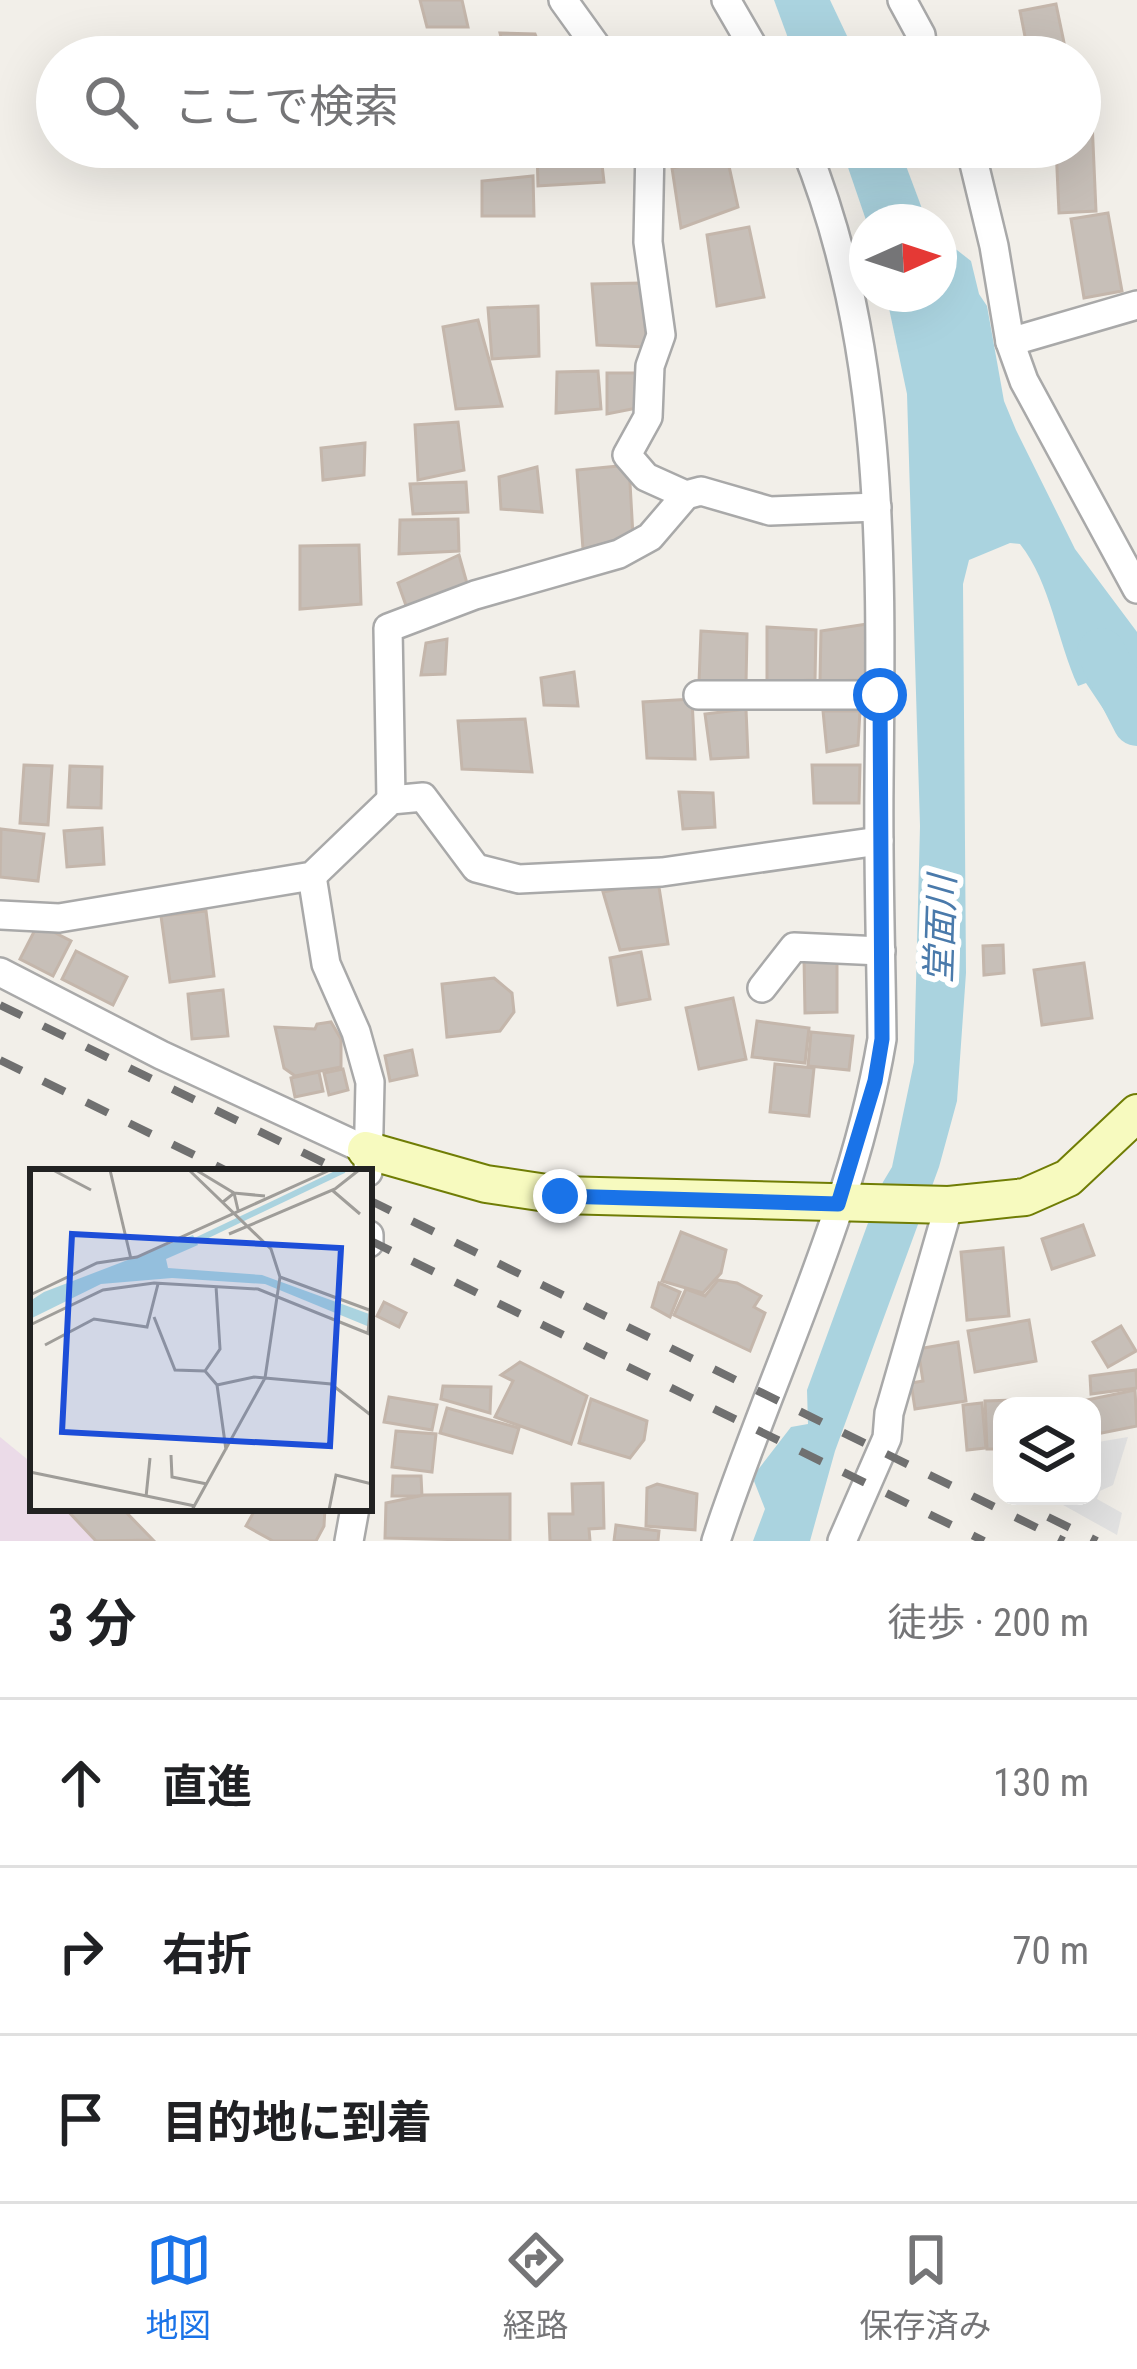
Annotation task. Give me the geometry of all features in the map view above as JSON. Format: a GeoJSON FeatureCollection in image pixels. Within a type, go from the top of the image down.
{"type":"FeatureCollection","features":[{"type":"Feature","properties":{"kind":"street"},"geometry":{"type":"LineString","coordinates":[[563,0],[589,36]]}},
{"type":"Feature","properties":{"kind":"street"},"geometry":{"type":"LineString","coordinates":[[726,0],[747,36]]}},
{"type":"Feature","properties":{"kind":"street"},"geometry":{"type":"LineString","coordinates":[[902,0],[921,36]]}},
{"type":"Feature","properties":{"kind":"street"},"geometry":{"type":"LineString","coordinates":[[650,168],[648,242],[661,335],[650,366],[648,417],[626,455],[646,477],[686,495]]}},
{"type":"Feature","properties":{"kind":"street"},"geometry":{"type":"LineString","coordinates":[[716,1541],[838,1204],[875,1081],[882,1039],[877,507],[864,363],[850,288],[814,168]]}},
{"type":"Feature","properties":{"kind":"street"},"geometry":{"type":"LineString","coordinates":[[975,168],[1010,342],[1024,381],[1137,589]]}},
{"type":"Feature","properties":{"kind":"street"},"geometry":{"type":"LineString","coordinates":[[1010,342],[1137,305]]}},
{"type":"Feature","properties":{"kind":"street"},"geometry":{"type":"LineString","coordinates":[[391,800],[388,628],[475,595],[619,554],[650,537],[686,495],[701,491],[770,512],[877,507]]}},
{"type":"Feature","properties":{"kind":"street"},"geometry":{"type":"LineString","coordinates":[[698,695],[880,695]]}},
{"type":"Feature","properties":{"kind":"street"},"geometry":{"type":"LineString","coordinates":[[0,915],[59,918],[312,876],[391,800],[423,797],[476,868],[519,879],[662,872],[879,841]]}},
{"type":"Feature","properties":{"kind":"street"},"geometry":{"type":"LineString","coordinates":[[312,876],[326,964],[356,1032],[370,1082],[367,1161]]}},
{"type":"Feature","properties":{"kind":"street"},"geometry":{"type":"LineString","coordinates":[[762,988],[794,947],[880,951]]}},
{"type":"Feature","properties":{"kind":"street"},"geometry":{"type":"LineString","coordinates":[[0,972],[367,1161],[560,1196],[949,1205],[1025,1197],[1068,1178],[1137,1112]]}},
{"type":"Feature","properties":{"kind":"street"},"geometry":{"type":"LineString","coordinates":[[842,1541],[887,1438],[889,1413],[949,1205]]}},
{"type":"Feature","properties":{"kind":"street"},"geometry":{"type":"LineString","coordinates":[[350,1541],[355,1511]]}},
{"type":"Feature","properties":{"kind":"shaded area"},"geometry":{"type":"Polygon","coordinates":[[[0,1437],[30,1462],[30,1511],[79,1511],[108,1541],[0,1541],[0,1437]]]}},
{"type":"Feature","properties":{"kind":"shaded area"},"geometry":{"type":"Polygon","coordinates":[[[1128,1437],[1113,1485],[1101,1491],[1101,1442],[1128,1437]]]}},
{"type":"Feature","properties":{"kind":"shaded area"},"geometry":{"type":"Polygon","coordinates":[[[1101,1501],[1122,1513],[1117,1535],[1063,1505],[1101,1505],[1101,1501]]]}},
{"type":"Feature","properties":{"kind":"water"},"geometry":{"type":"Polygon","coordinates":[[[774,0],[830,0],[847,36],[787,36],[774,0]]]}},
{"type":"Feature","properties":{"kind":"water"},"geometry":{"type":"Polygon","coordinates":[[[848,168],[907,168],[920,204],[860,204],[848,168]]]}},
{"type":"Feature","properties":{"kind":"water","name":"堂面川"},"geometry":{"type":"Polygon","coordinates":[[[957,250],[971,261],[987,306],[1004,401],[1016,430],[1075,549],[1137,632],[1137,709],[1112,722],[1086,683],[1078,686],[1039,576],[1020,544],[1010,543],[969,560],[963,584],[966,973],[957,1101],[939,1167],[835,1451],[810,1541],[753,1541],[765,1509],[754,1481],[757,1471],[791,1427],[808,1424],[807,1390],[892,1167],[914,1062],[920,826],[907,394],[890,312],[957,312],[957,250]]]}},
{"type":"Feature","properties":{"kind":"building"},"geometry":{"type":"Polygon","coordinates":[[[420,0],[462,0],[468,27],[427,27],[420,0]]]}},
{"type":"Feature","properties":{"kind":"building"},"geometry":{"type":"Polygon","coordinates":[[[1056,4],[1063,36],[1025,36],[1020,11],[1056,4]]]}},
{"type":"Feature","properties":{"kind":"building"},"geometry":{"type":"Polygon","coordinates":[[[538,168],[602,168],[604,182],[538,186],[538,168]]]}},
{"type":"Feature","properties":{"kind":"building"},"geometry":{"type":"Polygon","coordinates":[[[672,168],[729,168],[738,207],[681,228],[672,168]]]}},
{"type":"Feature","properties":{"kind":"building"},"geometry":{"type":"Polygon","coordinates":[[[1057,168],[1094,168],[1096,211],[1059,213],[1057,168]]]}},
{"type":"Feature","properties":{"kind":"building"},"geometry":{"type":"Polygon","coordinates":[[[533,176],[534,216],[482,216],[482,181],[533,176]]]}},
{"type":"Feature","properties":{"kind":"building"},"geometry":{"type":"Polygon","coordinates":[[[1108,213],[1122,291],[1084,298],[1071,219],[1108,213]]]}},
{"type":"Feature","properties":{"kind":"building"},"geometry":{"type":"Polygon","coordinates":[[[749,227],[764,297],[717,306],[707,235],[749,227]]]}},
{"type":"Feature","properties":{"kind":"building"},"geometry":{"type":"Polygon","coordinates":[[[641,283],[647,347],[597,345],[592,284],[641,283]]]}},
{"type":"Feature","properties":{"kind":"building"},"geometry":{"type":"Polygon","coordinates":[[[538,306],[539,356],[492,359],[488,308],[538,306]]]}},
{"type":"Feature","properties":{"kind":"building"},"geometry":{"type":"Polygon","coordinates":[[[478,320],[502,406],[456,409],[443,327],[478,320]]]}},
{"type":"Feature","properties":{"kind":"building"},"geometry":{"type":"Polygon","coordinates":[[[598,371],[601,409],[556,413],[557,372],[598,371]]]}},
{"type":"Feature","properties":{"kind":"building"},"geometry":{"type":"Polygon","coordinates":[[[607,373],[641,373],[642,407],[607,414],[607,373]]]}},
{"type":"Feature","properties":{"kind":"building"},"geometry":{"type":"Polygon","coordinates":[[[458,422],[464,470],[418,480],[415,425],[458,422]]]}},
{"type":"Feature","properties":{"kind":"building"},"geometry":{"type":"Polygon","coordinates":[[[365,443],[364,475],[323,480],[321,448],[365,443]]]}},
{"type":"Feature","properties":{"kind":"building"},"geometry":{"type":"Polygon","coordinates":[[[629,465],[633,536],[583,549],[577,470],[629,465]]]}},
{"type":"Feature","properties":{"kind":"building"},"geometry":{"type":"Polygon","coordinates":[[[537,467],[542,512],[501,509],[499,477],[537,467]]]}},
{"type":"Feature","properties":{"kind":"building"},"geometry":{"type":"Polygon","coordinates":[[[466,482],[468,512],[413,514],[410,484],[466,482]]]}},
{"type":"Feature","properties":{"kind":"building"},"geometry":{"type":"Polygon","coordinates":[[[458,519],[459,551],[399,554],[400,520],[458,519]]]}},
{"type":"Feature","properties":{"kind":"building"},"geometry":{"type":"Polygon","coordinates":[[[359,545],[361,604],[300,609],[300,546],[359,545]]]}},
{"type":"Feature","properties":{"kind":"building"},"geometry":{"type":"Polygon","coordinates":[[[459,555],[468,587],[409,614],[398,583],[459,555]]]}},
{"type":"Feature","properties":{"kind":"building"},"geometry":{"type":"Polygon","coordinates":[[[867,624],[868,680],[820,681],[821,631],[867,624]]]}},
{"type":"Feature","properties":{"kind":"building"},"geometry":{"type":"Polygon","coordinates":[[[767,627],[816,630],[815,680],[767,682],[767,627]]]}},
{"type":"Feature","properties":{"kind":"building"},"geometry":{"type":"Polygon","coordinates":[[[701,631],[747,634],[746,684],[699,682],[701,631]]]}},
{"type":"Feature","properties":{"kind":"building"},"geometry":{"type":"Polygon","coordinates":[[[447,639],[445,674],[421,675],[426,643],[447,639]]]}},
{"type":"Feature","properties":{"kind":"building"},"geometry":{"type":"Polygon","coordinates":[[[574,672],[578,706],[544,705],[541,678],[574,672]]]}},
{"type":"Feature","properties":{"kind":"building"},"geometry":{"type":"Polygon","coordinates":[[[692,699],[695,759],[647,758],[643,702],[692,699]]]}},
{"type":"Feature","properties":{"kind":"building"},"geometry":{"type":"Polygon","coordinates":[[[746,709],[748,757],[711,759],[705,714],[746,709]]]}},
{"type":"Feature","properties":{"kind":"building"},"geometry":{"type":"Polygon","coordinates":[[[823,711],[860,711],[858,745],[827,752],[823,711]]]}},
{"type":"Feature","properties":{"kind":"building"},"geometry":{"type":"Polygon","coordinates":[[[525,719],[532,772],[462,769],[458,721],[525,719]]]}},
{"type":"Feature","properties":{"kind":"building"},"geometry":{"type":"Polygon","coordinates":[[[24,765],[52,766],[48,825],[20,823],[24,765]]]}},
{"type":"Feature","properties":{"kind":"building"},"geometry":{"type":"Polygon","coordinates":[[[812,765],[860,765],[859,803],[814,803],[812,765]]]}},
{"type":"Feature","properties":{"kind":"building"},"geometry":{"type":"Polygon","coordinates":[[[70,766],[102,767],[101,808],[68,807],[70,766]]]}},
{"type":"Feature","properties":{"kind":"building"},"geometry":{"type":"Polygon","coordinates":[[[679,792],[713,793],[715,827],[683,829],[679,792]]]}},
{"type":"Feature","properties":{"kind":"building"},"geometry":{"type":"Polygon","coordinates":[[[102,828],[104,864],[67,867],[64,831],[102,828]]]}},
{"type":"Feature","properties":{"kind":"building"},"geometry":{"type":"Polygon","coordinates":[[[1,829],[44,834],[38,881],[0,877],[1,829]]]}},
{"type":"Feature","properties":{"kind":"building"},"geometry":{"type":"Polygon","coordinates":[[[658,881],[668,944],[620,950],[603,892],[658,881]]]}},
{"type":"Feature","properties":{"kind":"building"},"geometry":{"type":"Polygon","coordinates":[[[206,911],[214,976],[170,982],[161,916],[206,911]]]}},
{"type":"Feature","properties":{"kind":"building"},"geometry":{"type":"Polygon","coordinates":[[[38,924],[71,941],[53,976],[20,959],[38,924]]]}},
{"type":"Feature","properties":{"kind":"building"},"geometry":{"type":"Polygon","coordinates":[[[1003,945],[1004,973],[984,975],[983,946],[1003,945]]]}},
{"type":"Feature","properties":{"kind":"building"},"geometry":{"type":"Polygon","coordinates":[[[76,951],[127,977],[113,1005],[62,979],[76,951]]]}},
{"type":"Feature","properties":{"kind":"building"},"geometry":{"type":"Polygon","coordinates":[[[641,952],[650,999],[618,1005],[610,958],[641,952]]]}},
{"type":"Feature","properties":{"kind":"building"},"geometry":{"type":"Polygon","coordinates":[[[837,957],[837,1012],[805,1013],[804,958],[837,957]]]}},
{"type":"Feature","properties":{"kind":"building"},"geometry":{"type":"Polygon","coordinates":[[[1084,963],[1092,1018],[1042,1025],[1034,970],[1084,963]]]}},
{"type":"Feature","properties":{"kind":"building"},"geometry":{"type":"Polygon","coordinates":[[[494,978],[512,993],[514,1012],[500,1031],[447,1037],[442,984],[494,978]]]}},
{"type":"Feature","properties":{"kind":"building"},"geometry":{"type":"Polygon","coordinates":[[[223,990],[228,1036],[192,1039],[188,994],[223,990]]]}},
{"type":"Feature","properties":{"kind":"building"},"geometry":{"type":"Polygon","coordinates":[[[733,998],[746,1059],[699,1069],[686,1008],[733,998]]]}},
{"type":"Feature","properties":{"kind":"building"},"geometry":{"type":"Polygon","coordinates":[[[757,1021],[809,1028],[805,1063],[752,1057],[757,1021]]]}},
{"type":"Feature","properties":{"kind":"building"},"geometry":{"type":"Polygon","coordinates":[[[331,1022],[341,1039],[341,1067],[295,1076],[284,1068],[275,1027],[315,1029],[317,1024],[331,1022]]]}},
{"type":"Feature","properties":{"kind":"building"},"geometry":{"type":"Polygon","coordinates":[[[811,1032],[853,1036],[849,1070],[808,1066],[811,1032]]]}},
{"type":"Feature","properties":{"kind":"building"},"geometry":{"type":"Polygon","coordinates":[[[412,1050],[417,1075],[390,1081],[385,1056],[412,1050]]]}},
{"type":"Feature","properties":{"kind":"building"},"geometry":{"type":"Polygon","coordinates":[[[775,1064],[814,1068],[809,1116],[770,1112],[775,1064]]]}},
{"type":"Feature","properties":{"kind":"building"},"geometry":{"type":"Polygon","coordinates":[[[343,1069],[348,1090],[329,1095],[324,1073],[343,1069]]]}},
{"type":"Feature","properties":{"kind":"building"},"geometry":{"type":"Polygon","coordinates":[[[319,1072],[323,1091],[295,1097],[291,1078],[319,1072]]]}},
{"type":"Feature","properties":{"kind":"building"},"geometry":{"type":"Polygon","coordinates":[[[1083,1225],[1094,1255],[1052,1269],[1042,1239],[1083,1225]]]}},
{"type":"Feature","properties":{"kind":"building"},"geometry":{"type":"Polygon","coordinates":[[[681,1232],[726,1250],[721,1273],[703,1293],[662,1281],[681,1232]]]}},
{"type":"Feature","properties":{"kind":"building"},"geometry":{"type":"Polygon","coordinates":[[[1003,1248],[1009,1316],[967,1320],[961,1252],[1003,1248]]]}},
{"type":"Feature","properties":{"kind":"building"},"geometry":{"type":"Polygon","coordinates":[[[718,1280],[737,1283],[761,1296],[754,1307],[765,1313],[750,1351],[674,1315],[686,1289],[705,1296],[718,1280]]]}},
{"type":"Feature","properties":{"kind":"building"},"geometry":{"type":"Polygon","coordinates":[[[659,1283],[680,1292],[670,1317],[652,1307],[659,1283]]]}},
{"type":"Feature","properties":{"kind":"building"},"geometry":{"type":"Polygon","coordinates":[[[384,1302],[406,1313],[399,1327],[377,1316],[384,1302]]]}},
{"type":"Feature","properties":{"kind":"building"},"geometry":{"type":"Polygon","coordinates":[[[1029,1320],[1036,1361],[975,1372],[968,1331],[1029,1320]]]}},
{"type":"Feature","properties":{"kind":"building"},"geometry":{"type":"Polygon","coordinates":[[[1121,1326],[1136,1351],[1108,1367],[1093,1342],[1121,1326]]]}},
{"type":"Feature","properties":{"kind":"building"},"geometry":{"type":"Polygon","coordinates":[[[958,1342],[966,1401],[915,1409],[911,1383],[923,1381],[918,1349],[958,1342]]]}},
{"type":"Feature","properties":{"kind":"building"},"geometry":{"type":"Polygon","coordinates":[[[520,1362],[587,1396],[571,1444],[495,1417],[513,1381],[501,1375],[520,1362]]]}},
{"type":"Feature","properties":{"kind":"building"},"geometry":{"type":"Polygon","coordinates":[[[1136,1370],[1137,1388],[1091,1394],[1090,1376],[1136,1370]]]}},
{"type":"Feature","properties":{"kind":"building"},"geometry":{"type":"Polygon","coordinates":[[[443,1386],[491,1387],[490,1413],[441,1399],[443,1386]]]}},
{"type":"Feature","properties":{"kind":"building"},"geometry":{"type":"Polygon","coordinates":[[[1135,1390],[1137,1426],[1101,1433],[1101,1397],[1135,1390]]]}},
{"type":"Feature","properties":{"kind":"building"},"geometry":{"type":"Polygon","coordinates":[[[389,1397],[437,1405],[432,1430],[384,1422],[389,1397]]]}},
{"type":"Feature","properties":{"kind":"building"},"geometry":{"type":"Polygon","coordinates":[[[591,1399],[647,1421],[644,1440],[630,1458],[579,1443],[591,1399]]]}},
{"type":"Feature","properties":{"kind":"building"},"geometry":{"type":"Polygon","coordinates":[[[985,1401],[993,1401],[993,1449],[987,1449],[985,1401]]]}},
{"type":"Feature","properties":{"kind":"building"},"geometry":{"type":"Polygon","coordinates":[[[982,1403],[986,1448],[967,1450],[963,1405],[982,1403]]]}},
{"type":"Feature","properties":{"kind":"building"},"geometry":{"type":"Polygon","coordinates":[[[447,1408],[519,1428],[512,1453],[440,1433],[447,1408]]]}},
{"type":"Feature","properties":{"kind":"building"},"geometry":{"type":"Polygon","coordinates":[[[396,1431],[436,1434],[432,1472],[392,1467],[396,1431]]]}},
{"type":"Feature","properties":{"kind":"building"},"geometry":{"type":"Polygon","coordinates":[[[393,1476],[421,1476],[422,1496],[392,1496],[393,1476]]]}},
{"type":"Feature","properties":{"kind":"building"},"geometry":{"type":"Polygon","coordinates":[[[603,1483],[604,1528],[589,1529],[590,1541],[550,1541],[549,1514],[573,1514],[572,1484],[603,1483]]]}},
{"type":"Feature","properties":{"kind":"building"},"geometry":{"type":"Polygon","coordinates":[[[657,1484],[697,1494],[695,1530],[646,1526],[647,1488],[657,1484]]]}},
{"type":"Feature","properties":{"kind":"building"},"geometry":{"type":"Polygon","coordinates":[[[510,1494],[510,1541],[385,1538],[386,1503],[424,1495],[510,1494]]]}},
{"type":"Feature","properties":{"kind":"building"},"geometry":{"type":"Polygon","coordinates":[[[68,1511],[125,1511],[153,1540],[96,1541],[68,1511]]]}},
{"type":"Feature","properties":{"kind":"building"},"geometry":{"type":"Polygon","coordinates":[[[254,1511],[325,1511],[316,1541],[273,1541],[246,1526],[254,1511]]]}},
{"type":"Feature","properties":{"kind":"building"},"geometry":{"type":"Polygon","coordinates":[[[616,1525],[659,1531],[658,1541],[614,1541],[616,1525]]]}},
{"type":"Feature","properties":{"kind":"waterway"},"geometry":{"type":"LineString","coordinates":[[1101,652],[1137,722]]}},
{"type":"Feature","properties":{"kind":"railway"},"geometry":{"type":"LineString","coordinates":[[0,1005],[337,1169]]}},
{"type":"Feature","properties":{"kind":"railway"},"geometry":{"type":"LineString","coordinates":[[0,1060],[223,1169]]}},
{"type":"Feature","properties":{"kind":"railway"},"geometry":{"type":"LineString","coordinates":[[372,1201],[1064,1541]]}},
{"type":"Feature","properties":{"kind":"railway"},"geometry":{"type":"LineString","coordinates":[[372,1241],[984,1541]]}},
{"type":"Feature","properties":{"kind":"railway"},"geometry":{"type":"LineString","coordinates":[[1048,1517],[1097,1541]]}},
{"type":"Feature","properties":{"kind":"route"},"geometry":{"type":"LineString","coordinates":[[560,1196],[838,1204],[875,1081],[882,1039],[880,695]]}}]}
